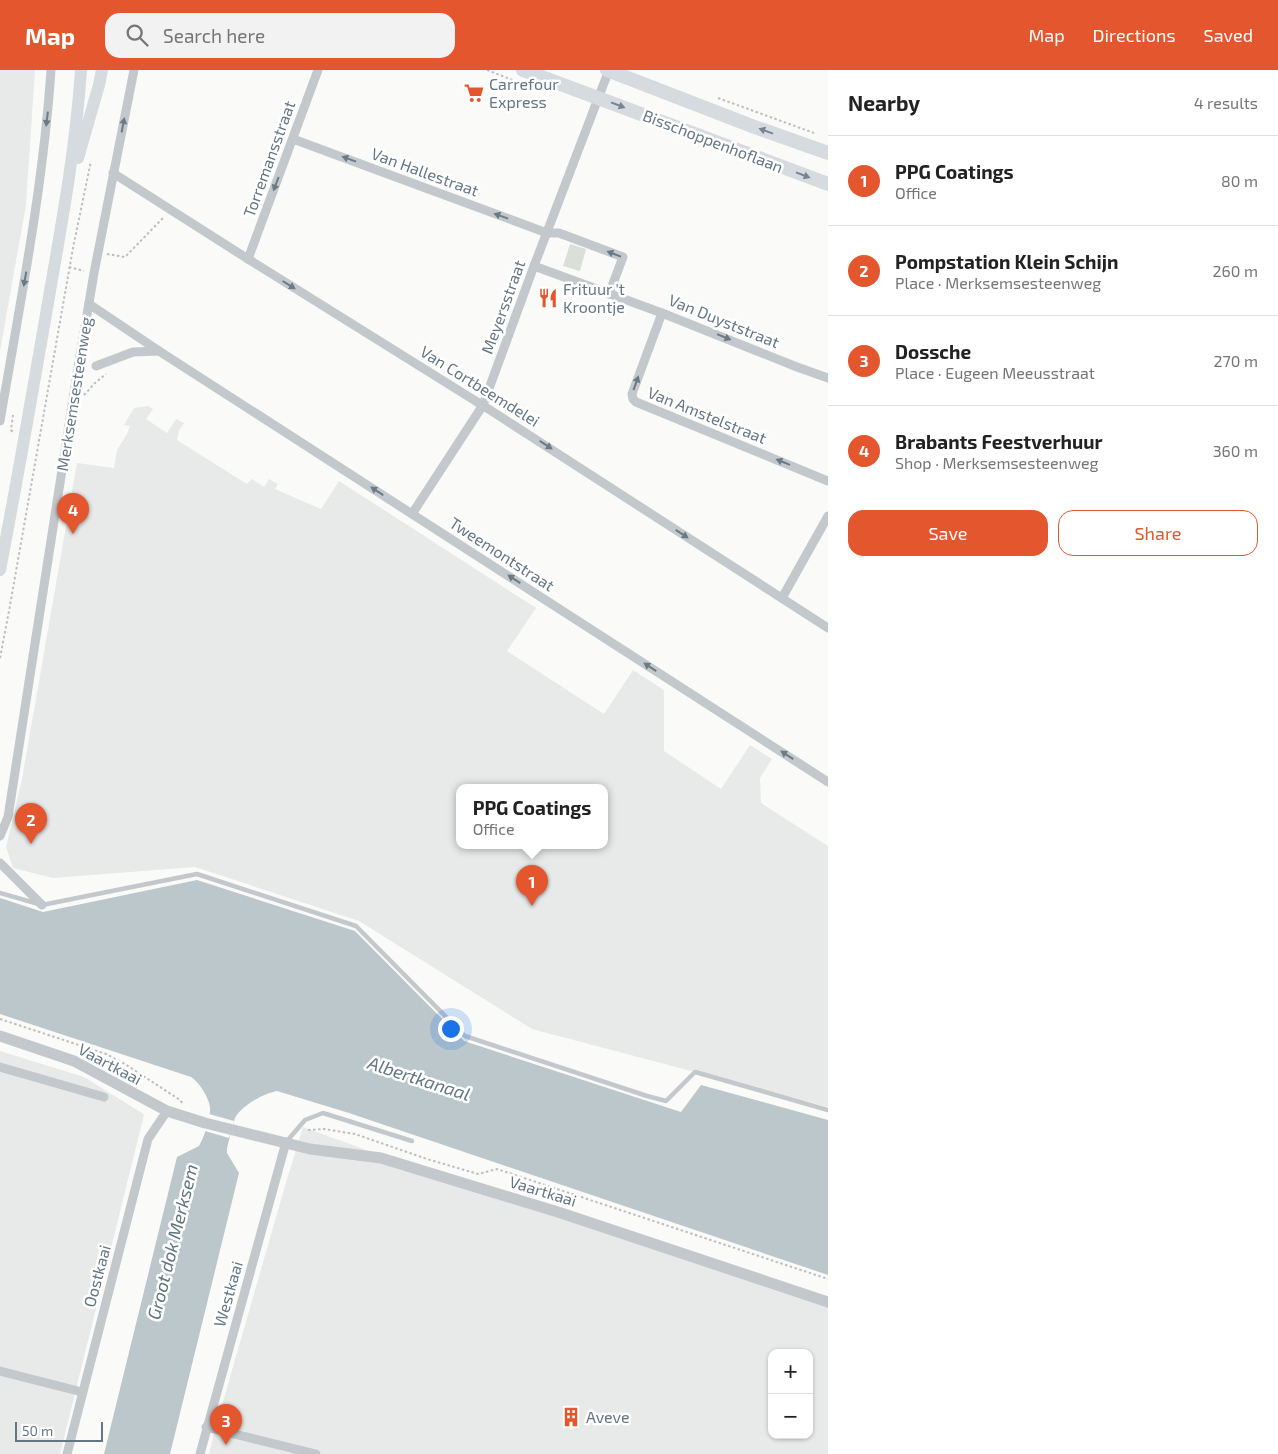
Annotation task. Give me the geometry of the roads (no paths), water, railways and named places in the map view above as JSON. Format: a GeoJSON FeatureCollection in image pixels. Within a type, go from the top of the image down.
{"type":"FeatureCollection","features":[{"type":"Feature","properties":{"kind":"main road"},"geometry":{"type":"LineString","coordinates":[[0,570],[65,201],[79,105],[81,70]]}},
{"type":"Feature","properties":{"kind":"main road"},"geometry":{"type":"LineString","coordinates":[[65,201],[102,70]]}},
{"type":"Feature","properties":{"kind":"main road","name":"Bisschoppenhoflaan"},"geometry":{"type":"LineString","coordinates":[[523,70],[828,184]]}},
{"type":"Feature","properties":{"kind":"main road","name":"Bisschoppenhoflaan"},"geometry":{"type":"LineString","coordinates":[[608,70],[828,153]]}},
{"type":"Feature","properties":{"kind":"street"},"geometry":{"type":"LineString","coordinates":[[0,421],[34,226],[51,70]]}},
{"type":"Feature","properties":{"kind":"street","name":"Merksemsesteenweg"},"geometry":{"type":"LineString","coordinates":[[0,836],[8,817],[88,304],[134,70]]}},
{"type":"Feature","properties":{"kind":"street","name":"Torremansstraat"},"geometry":{"type":"LineString","coordinates":[[248,259],[318,70]]}},
{"type":"Feature","properties":{"kind":"street","name":"Bisschoppenhoflaan"},"geometry":{"type":"LineString","coordinates":[[598,98],[608,70]]}},
{"type":"Feature","properties":{"kind":"street","name":"Meyersstraat"},"geometry":{"type":"LineString","coordinates":[[412,514],[483,405],[598,98]]}},
{"type":"Feature","properties":{"kind":"street","name":"Van Hallestraat"},"geometry":{"type":"LineString","coordinates":[[293,138],[547,233]]}},
{"type":"Feature","properties":{"kind":"street","name":"Van Cortbeemdelei"},"geometry":{"type":"LineString","coordinates":[[114,173],[170,210],[483,405],[828,628]]}},
{"type":"Feature","properties":{"kind":"street"},"geometry":{"type":"LineString","coordinates":[[547,233],[559,233],[623,257],[609,294]]}},
{"type":"Feature","properties":{"kind":"street","name":"Van Duyststraat"},"geometry":{"type":"LineString","coordinates":[[534,266],[662,313],[828,378]]}},
{"type":"Feature","properties":{"kind":"street","name":"Tweemontstraat"},"geometry":{"type":"LineString","coordinates":[[88,304],[828,782]]}},
{"type":"Feature","properties":{"kind":"street","name":"Van Amstelstraat"},"geometry":{"type":"LineString","coordinates":[[662,313],[632,394],[633,399],[636,402],[828,481]]}},
{"type":"Feature","properties":{"kind":"street"},"geometry":{"type":"LineString","coordinates":[[96,366],[133,352],[159,351]]}},
{"type":"Feature","properties":{"kind":"street"},"geometry":{"type":"LineString","coordinates":[[782,598],[828,516]]}},
{"type":"Feature","properties":{"kind":"street"},"geometry":{"type":"LineString","coordinates":[[0,863],[42,906]]}},
{"type":"Feature","properties":{"kind":"street","name":"Vaartkaai"},"geometry":{"type":"LineString","coordinates":[[0,1036],[74,1061],[167,1111],[205,1123],[310,1149],[381,1158],[561,1213],[828,1302]]}},
{"type":"Feature","properties":{"kind":"street"},"geometry":{"type":"LineString","coordinates":[[0,1067],[104,1097]]}},
{"type":"Feature","properties":{"kind":"street","name":"Oostkaai"},"geometry":{"type":"LineString","coordinates":[[67,1454],[148,1139],[167,1111]]}},
{"type":"Feature","properties":{"kind":"street","name":"Westkaai"},"geometry":{"type":"LineString","coordinates":[[200,1454],[286,1142]]}},
{"type":"Feature","properties":{"kind":"street"},"geometry":{"type":"LineString","coordinates":[[0,1371],[82,1392]]}},
{"type":"Feature","properties":{"kind":"street"},"geometry":{"type":"LineString","coordinates":[[206,1427],[316,1454]]}},
{"type":"Feature","properties":{"kind":"lane"},"geometry":{"type":"LineString","coordinates":[[0,893],[42,906],[197,874],[356,926],[465,1036],[666,1101],[695,1072],[828,1110]]}},
{"type":"Feature","properties":{"kind":"lane"},"geometry":{"type":"LineString","coordinates":[[286,1142],[305,1120],[322,1113],[412,1141]]}},
{"type":"Feature","properties":{"kind":"water"},"geometry":{"type":"Polygon","coordinates":[[[197,880],[355,931],[464,1041],[681,1112],[701,1085],[828,1120],[828,1275],[349,1113],[277,1091],[272,1092],[245,1106],[234,1121],[227,1153],[239,1173],[170,1454],[104,1454],[177,1157],[199,1146],[207,1127],[210,1107],[203,1091],[191,1077],[0,1014],[0,898],[43,912],[197,880]]]}},
{"type":"Feature","properties":{"kind":"place","name":"Carrefour Express"},"geometry":{"type":"Point","coordinates":[474,93]}},
{"type":"Feature","properties":{"kind":"place","name":"Frituur 't Kroontje"},"geometry":{"type":"Point","coordinates":[548,298]}},
{"type":"Feature","properties":{"kind":"place","name":"Brabants Feestverhuur"},"geometry":{"type":"Point","coordinates":[73,534]}},
{"type":"Feature","properties":{"kind":"place","name":"Pompstation Klein Schijn"},"geometry":{"type":"Point","coordinates":[31,844]}},
{"type":"Feature","properties":{"kind":"place","name":"PPG Coatings"},"geometry":{"type":"Point","coordinates":[532,906]}},
{"type":"Feature","properties":{"kind":"place","name":"Aveve"},"geometry":{"type":"Point","coordinates":[571,1417]}},
{"type":"Feature","properties":{"kind":"place","name":"Dossche"},"geometry":{"type":"Point","coordinates":[226,1445]}},
{"type":"Feature","properties":{"kind":"water label","name":"Albertkanaal"},"geometry":{"type":"Point","coordinates":[419,1079]}},
{"type":"Feature","properties":{"kind":"water label","name":"Groot dok Merksem"},"geometry":{"type":"Point","coordinates":[173,1242]}}]}
